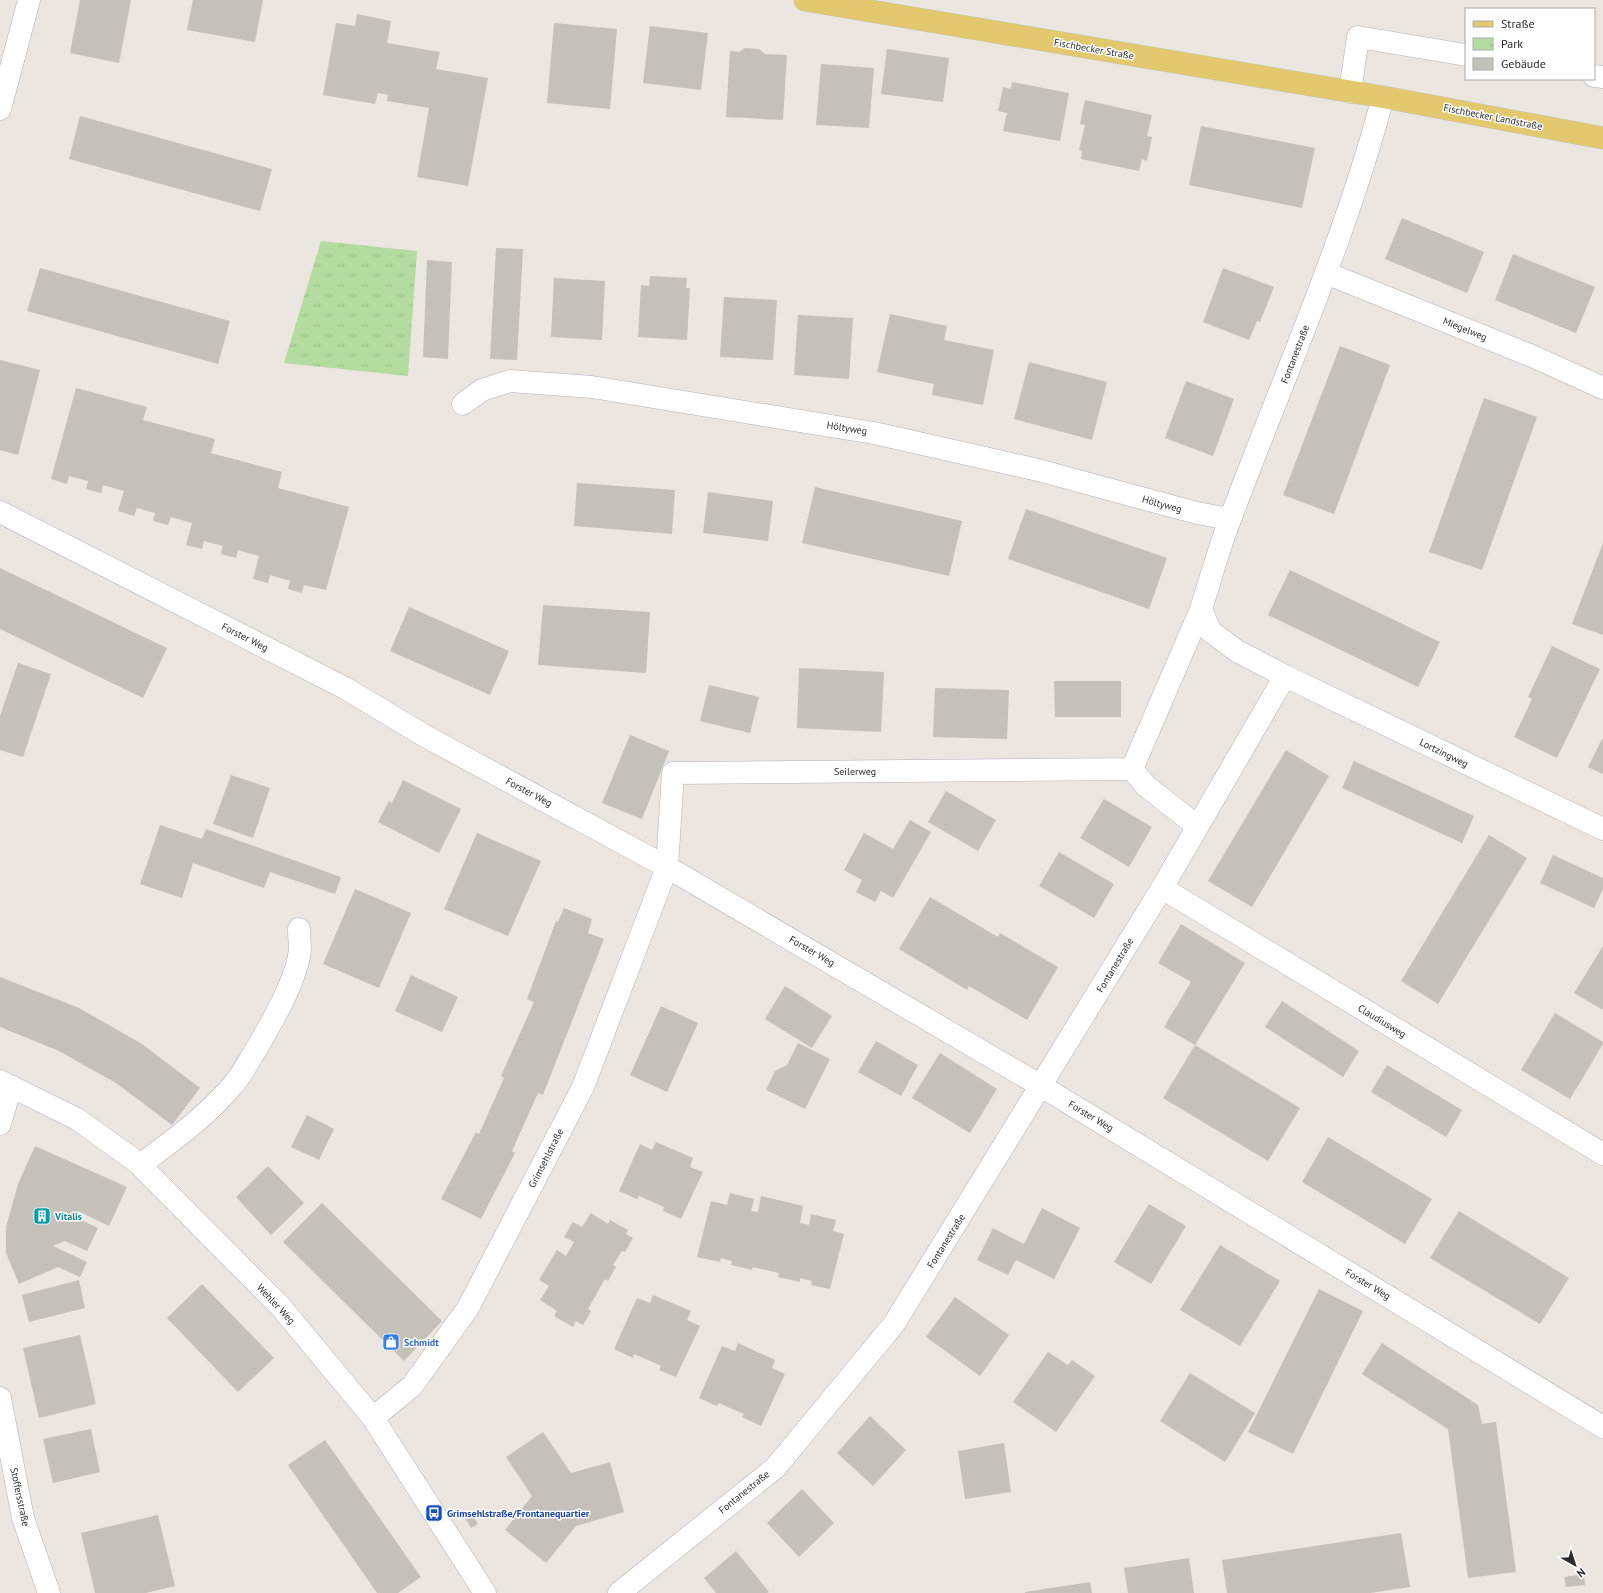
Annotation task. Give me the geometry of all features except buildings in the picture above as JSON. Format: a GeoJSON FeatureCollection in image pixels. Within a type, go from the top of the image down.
{"type":"FeatureCollection","features":[{"type":"Feature","properties":{"kind":"main road","name":"Fischbecker Straße"},"geometry":{"type":"LineString","coordinates":[[805,0],[1383,97]]}},
{"type":"Feature","properties":{"kind":"main road","name":"Fischbecker Landstraße"},"geometry":{"type":"LineString","coordinates":[[1383,97],[1603,138]]}},
{"type":"Feature","properties":{"kind":"street"},"geometry":{"type":"LineString","coordinates":[[0,109],[29,0]]}},
{"type":"Feature","properties":{"kind":"street"},"geometry":{"type":"LineString","coordinates":[[1350,92],[1358,37],[1465,55]]}},
{"type":"Feature","properties":{"kind":"street","name":"Fontanestraße"},"geometry":{"type":"LineString","coordinates":[[1132,769],[1201,609],[1230,519],[1326,273],[1371,140],[1383,97]]}},
{"type":"Feature","properties":{"kind":"street","name":"Miegelweg"},"geometry":{"type":"LineString","coordinates":[[1326,273],[1532,356],[1603,388]]}},
{"type":"Feature","properties":{"kind":"street","name":"Höltyweg"},"geometry":{"type":"LineString","coordinates":[[464,404],[482,390],[510,381],[592,386],[874,433],[1038,470],[1197,513],[1230,519]]}},
{"type":"Feature","properties":{"kind":"street","name":"Forster Weg"},"geometry":{"type":"LineString","coordinates":[[0,512],[345,688],[426,736],[667,867],[1041,1086],[1603,1427]]}},
{"type":"Feature","properties":{"kind":"street"},"geometry":{"type":"LineString","coordinates":[[1201,609],[1210,631],[1237,651],[1285,676]]}},
{"type":"Feature","properties":{"kind":"street","name":"Fontanestraße"},"geometry":{"type":"LineString","coordinates":[[619,1593],[775,1468],[894,1324],[1162,888],[1285,676]]}},
{"type":"Feature","properties":{"kind":"street","name":"Lortzingweg"},"geometry":{"type":"LineString","coordinates":[[1285,676],[1603,829]]}},
{"type":"Feature","properties":{"kind":"street"},"geometry":{"type":"LineString","coordinates":[[1132,769],[1146,786],[1197,826]]}},
{"type":"Feature","properties":{"kind":"street","name":"Seilerweg"},"geometry":{"type":"LineString","coordinates":[[667,867],[673,773],[1132,769]]}},
{"type":"Feature","properties":{"kind":"street","name":"Grimsehlstraße"},"geometry":{"type":"LineString","coordinates":[[373,1418],[412,1386],[468,1308],[583,1087],[667,867]]}},
{"type":"Feature","properties":{"kind":"street","name":"Claudiusweg"},"geometry":{"type":"LineString","coordinates":[[1162,888],[1603,1154]]}},
{"type":"Feature","properties":{"kind":"street"},"geometry":{"type":"LineString","coordinates":[[140,1165],[183,1132],[220,1100],[242,1072],[278,1011],[293,976],[300,950],[299,929]]}},
{"type":"Feature","properties":{"kind":"street"},"geometry":{"type":"LineString","coordinates":[[0,1124],[6,1084]]}},
{"type":"Feature","properties":{"kind":"street","name":"Wehler Weg"},"geometry":{"type":"LineString","coordinates":[[6,1084],[77,1119],[140,1165],[280,1306],[373,1418],[484,1593]]}},
{"type":"Feature","properties":{"kind":"street","name":"Stoffersstraße"},"geometry":{"type":"LineString","coordinates":[[0,1398],[23,1518],[49,1593]]}},
{"type":"Feature","properties":{"kind":"green space"},"geometry":{"type":"Polygon","coordinates":[[[321,241],[417,251],[408,376],[284,363],[321,241]]]}},
{"type":"Feature","properties":{"kind":"place","name":"Vitalis"},"geometry":{"type":"Point","coordinates":[42,1216]}},
{"type":"Feature","properties":{"kind":"place","name":"Schmidt"},"geometry":{"type":"Point","coordinates":[391,1342]}},
{"type":"Feature","properties":{"kind":"place","name":"Grimsehlstraße/Frontanequartier"},"geometry":{"type":"Point","coordinates":[434,1513]}}]}
